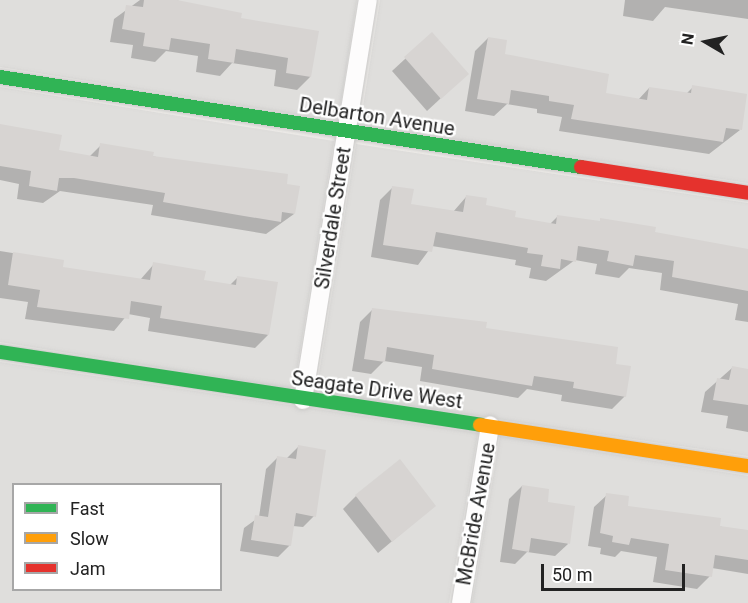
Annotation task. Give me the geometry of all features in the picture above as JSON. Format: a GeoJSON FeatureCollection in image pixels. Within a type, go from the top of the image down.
{"type":"FeatureCollection","features":[{"type":"Feature","properties":{"kind":"street","name":"Silverdale Street"},"geometry":{"type":"LineString","coordinates":[[303,400],[368,0]]}},
{"type":"Feature","properties":{"kind":"street","name":"Delbarton Avenue"},"geometry":{"type":"LineString","coordinates":[[0,77],[347,133],[748,193]]}},
{"type":"Feature","properties":{"kind":"street","name":"Seagate Drive West"},"geometry":{"type":"LineString","coordinates":[[0,352],[303,400],[490,425],[748,466]]}},
{"type":"Feature","properties":{"kind":"street","name":"McBride Avenue"},"geometry":{"type":"LineString","coordinates":[[460,603],[490,425]]}},
{"type":"Feature","properties":{"kind":"shaded area"},"geometry":{"type":"Polygon","coordinates":[[[0,0],[357,0],[338,121],[0,67],[0,0]]]}},
{"type":"Feature","properties":{"kind":"shaded area"},"geometry":{"type":"Polygon","coordinates":[[[380,0],[748,0],[748,183],[360,125],[380,0]]]}},
{"type":"Feature","properties":{"kind":"shaded area"},"geometry":{"type":"Polygon","coordinates":[[[0,87],[334,141],[294,389],[0,342],[0,87]]]}},
{"type":"Feature","properties":{"kind":"shaded area"},"geometry":{"type":"Polygon","coordinates":[[[356,144],[748,203],[748,456],[316,392],[356,144]]]}},
{"type":"Feature","properties":{"kind":"shaded area"},"geometry":{"type":"Polygon","coordinates":[[[0,362],[478,433],[449,603],[0,603],[0,362]]]}},
{"type":"Feature","properties":{"kind":"shaded area"},"geometry":{"type":"Polygon","coordinates":[[[500,436],[748,476],[748,603],[472,603],[500,436]]]}},
{"type":"Feature","properties":{"kind":"building"},"geometry":{"type":"Polygon","coordinates":[[[144,0],[177,0],[242,13],[241,18],[319,31],[311,77],[286,73],[288,58],[236,49],[234,63],[208,59],[210,44],[171,38],[169,50],[143,46],[145,33],[122,29],[126,5],[143,7],[144,0]]]}},
{"type":"Feature","properties":{"kind":"building"},"geometry":{"type":"Polygon","coordinates":[[[432,32],[469,74],[441,99],[404,57],[432,32]]]}},
{"type":"Feature","properties":{"kind":"building"},"geometry":{"type":"Polygon","coordinates":[[[488,37],[507,40],[505,54],[609,74],[606,93],[647,100],[649,87],[691,93],[692,85],[747,94],[742,130],[726,128],[723,142],[571,119],[574,105],[549,101],[549,96],[511,90],[509,104],[477,99],[488,37]]]}},
{"type":"Feature","properties":{"kind":"building"},"geometry":{"type":"Polygon","coordinates":[[[0,124],[62,135],[59,150],[98,157],[100,143],[154,152],[153,156],[288,174],[287,184],[300,186],[295,214],[282,212],[281,222],[238,215],[163,202],[165,193],[74,178],[59,178],[57,191],[29,186],[31,171],[0,166],[0,124]]]}},
{"type":"Feature","properties":{"kind":"building"},"geometry":{"type":"Polygon","coordinates":[[[392,186],[414,189],[411,204],[463,212],[466,195],[487,198],[486,205],[516,211],[515,217],[556,224],[557,215],[600,221],[600,218],[656,227],[655,232],[748,249],[748,291],[672,277],[674,261],[635,255],[633,266],[607,261],[609,251],[578,246],[576,262],[561,259],[560,269],[541,266],[543,255],[527,253],[528,248],[436,232],[432,252],[383,245],[392,186]]]}},
{"type":"Feature","properties":{"kind":"building"},"geometry":{"type":"Polygon","coordinates":[[[13,252],[64,260],[63,267],[150,280],[153,262],[206,271],[204,280],[236,285],[237,276],[278,282],[269,335],[160,318],[162,306],[131,301],[129,319],[37,307],[40,290],[8,285],[13,252]]]}},
{"type":"Feature","properties":{"kind":"building"},"geometry":{"type":"Polygon","coordinates":[[[372,308],[487,322],[486,328],[618,347],[616,364],[631,366],[626,397],[573,388],[574,382],[534,376],[532,386],[432,369],[434,355],[387,347],[385,362],[364,359],[372,308]]]}},
{"type":"Feature","properties":{"kind":"building"},"geometry":{"type":"Polygon","coordinates":[[[732,366],[748,369],[748,405],[713,400],[717,378],[729,380],[732,366]]]}},
{"type":"Feature","properties":{"kind":"building"},"geometry":{"type":"Polygon","coordinates":[[[298,445],[326,450],[316,517],[296,513],[291,546],[251,540],[255,515],[268,517],[277,456],[296,459],[298,445]]]}},
{"type":"Feature","properties":{"kind":"building"},"geometry":{"type":"Polygon","coordinates":[[[400,459],[436,506],[392,542],[355,495],[400,459]]]}},
{"type":"Feature","properties":{"kind":"building"},"geometry":{"type":"Polygon","coordinates":[[[522,485],[549,489],[548,502],[575,506],[570,544],[531,538],[529,552],[512,549],[522,485]]]}},
{"type":"Feature","properties":{"kind":"building"},"geometry":{"type":"Polygon","coordinates":[[[606,493],[629,496],[628,506],[721,518],[720,526],[748,530],[748,560],[715,555],[712,577],[665,570],[669,544],[631,538],[629,545],[612,542],[613,536],[600,533],[606,493]]]}},
{"type":"Feature","properties":{"kind":"traffic: fast"},"geometry":{"type":"LineString","coordinates":[[0,77],[581,167]]}},
{"type":"Feature","properties":{"kind":"traffic: fast"},"geometry":{"type":"LineString","coordinates":[[0,352],[480,425]]}},
{"type":"Feature","properties":{"kind":"traffic: slow"},"geometry":{"type":"LineString","coordinates":[[480,425],[748,466]]}},
{"type":"Feature","properties":{"kind":"traffic: jam"},"geometry":{"type":"LineString","coordinates":[[581,167],[748,193]]}}]}
